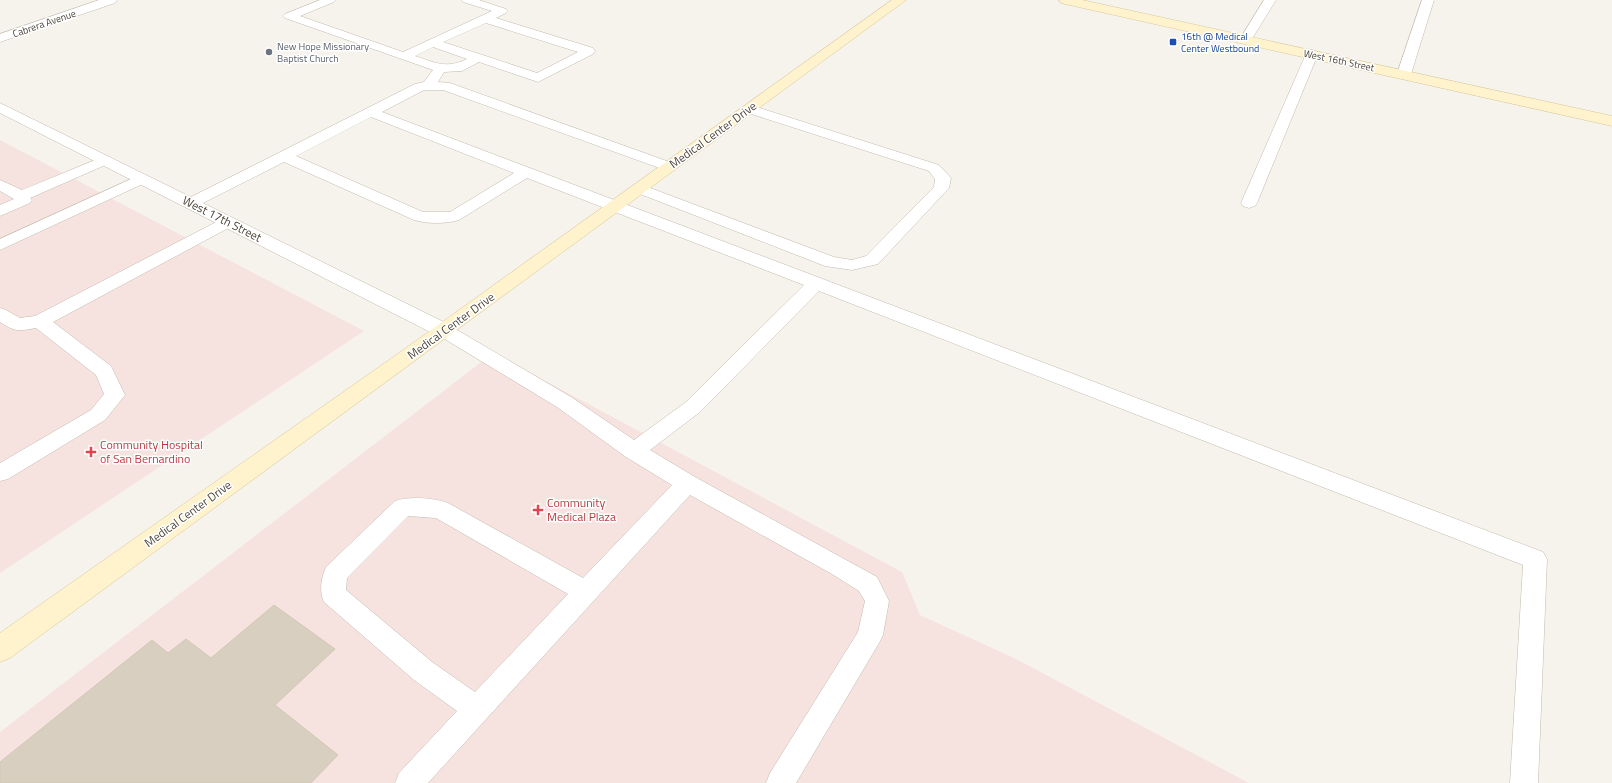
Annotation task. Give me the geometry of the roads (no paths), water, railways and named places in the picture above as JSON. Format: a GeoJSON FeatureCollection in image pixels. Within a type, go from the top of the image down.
{"type":"FeatureCollection","features":[{"type":"Feature","properties":{"kind":"street","name":"Cabrera Avenue"},"geometry":{"type":"LineString","coordinates":[[0,38],[112,0]]}},
{"type":"Feature","properties":{"kind":"street","name":"Medical Center Drive"},"geometry":{"type":"LineString","coordinates":[[0,649],[445,331],[900,0]]}},
{"type":"Feature","properties":{"kind":"street","name":"West 16th Street"},"geometry":{"type":"LineString","coordinates":[[1065,0],[1612,121]]}},
{"type":"Feature","properties":{"kind":"street"},"geometry":{"type":"LineString","coordinates":[[1404,74],[1428,0]]}},
{"type":"Feature","properties":{"kind":"street","name":"West 17th Street"},"geometry":{"type":"LineString","coordinates":[[0,107],[445,331]]}},
{"type":"Feature","properties":{"kind":"lane"},"geometry":{"type":"LineString","coordinates":[[330,0],[289,16],[440,68],[458,68],[478,58]]}},
{"type":"Feature","properties":{"kind":"lane"},"geometry":{"type":"LineString","coordinates":[[404,56],[502,11],[467,0]]}},
{"type":"Feature","properties":{"kind":"lane"},"geometry":{"type":"LineString","coordinates":[[1246,39],[1270,0]]}},
{"type":"Feature","properties":{"kind":"lane"},"geometry":{"type":"LineString","coordinates":[[433,43],[538,78],[589,51],[486,19]]}},
{"type":"Feature","properties":{"kind":"lane"},"geometry":{"type":"LineString","coordinates":[[1249,203],[1312,54]]}},
{"type":"Feature","properties":{"kind":"lane"},"geometry":{"type":"LineString","coordinates":[[429,84],[440,68]]}},
{"type":"Feature","properties":{"kind":"lane"},"geometry":{"type":"LineString","coordinates":[[191,203],[420,87],[429,84],[445,86],[670,167]]}},
{"type":"Feature","properties":{"kind":"lane"},"geometry":{"type":"LineString","coordinates":[[640,188],[831,262],[852,265],[872,260],[941,188],[943,178],[934,168],[750,109]]}},
{"type":"Feature","properties":{"kind":"lane"},"geometry":{"type":"LineString","coordinates":[[370,112],[1535,559],[1524,783]]}},
{"type":"Feature","properties":{"kind":"lane"},"geometry":{"type":"LineString","coordinates":[[284,156],[420,217],[454,217],[526,172]]}},
{"type":"Feature","properties":{"kind":"lane"},"geometry":{"type":"LineString","coordinates":[[21,196],[105,160]]}},
{"type":"Feature","properties":{"kind":"lane"},"geometry":{"type":"LineString","coordinates":[[0,245],[142,179]]}},
{"type":"Feature","properties":{"kind":"lane"},"geometry":{"type":"LineString","coordinates":[[0,185],[21,196],[24,200],[0,211]]}},
{"type":"Feature","properties":{"kind":"lane"},"geometry":{"type":"LineString","coordinates":[[0,314],[17,325],[40,321],[228,222]]}},
{"type":"Feature","properties":{"kind":"lane"},"geometry":{"type":"LineString","coordinates":[[634,451],[693,407],[816,283]]}},
{"type":"Feature","properties":{"kind":"lane"},"geometry":{"type":"LineString","coordinates":[[0,473],[98,415],[115,395],[104,371],[40,321]]}},
{"type":"Feature","properties":{"kind":"lane"},"geometry":{"type":"LineString","coordinates":[[445,331],[564,402],[634,451],[687,484],[840,567],[868,584],[877,601],[870,635],[780,783]]}},
{"type":"Feature","properties":{"kind":"lane"},"geometry":{"type":"LineString","coordinates":[[409,783],[477,708],[687,484]]}},
{"type":"Feature","properties":{"kind":"lane"},"geometry":{"type":"LineString","coordinates":[[477,708],[423,671],[333,594],[335,574],[403,507],[440,509],[586,592]]}},
{"type":"Feature","properties":{"kind":"place","name":"16th @ Medical Center Westbound"},"geometry":{"type":"Point","coordinates":[1173,42]}},
{"type":"Feature","properties":{"kind":"place","name":"New Hope Missionary Baptist Church"},"geometry":{"type":"Point","coordinates":[269,52]}},
{"type":"Feature","properties":{"kind":"place","name":"Community Hospital of San Bernardino"},"geometry":{"type":"Point","coordinates":[91,452]}},
{"type":"Feature","properties":{"kind":"place","name":"Community Medical Plaza"},"geometry":{"type":"Point","coordinates":[538,510]}}]}
